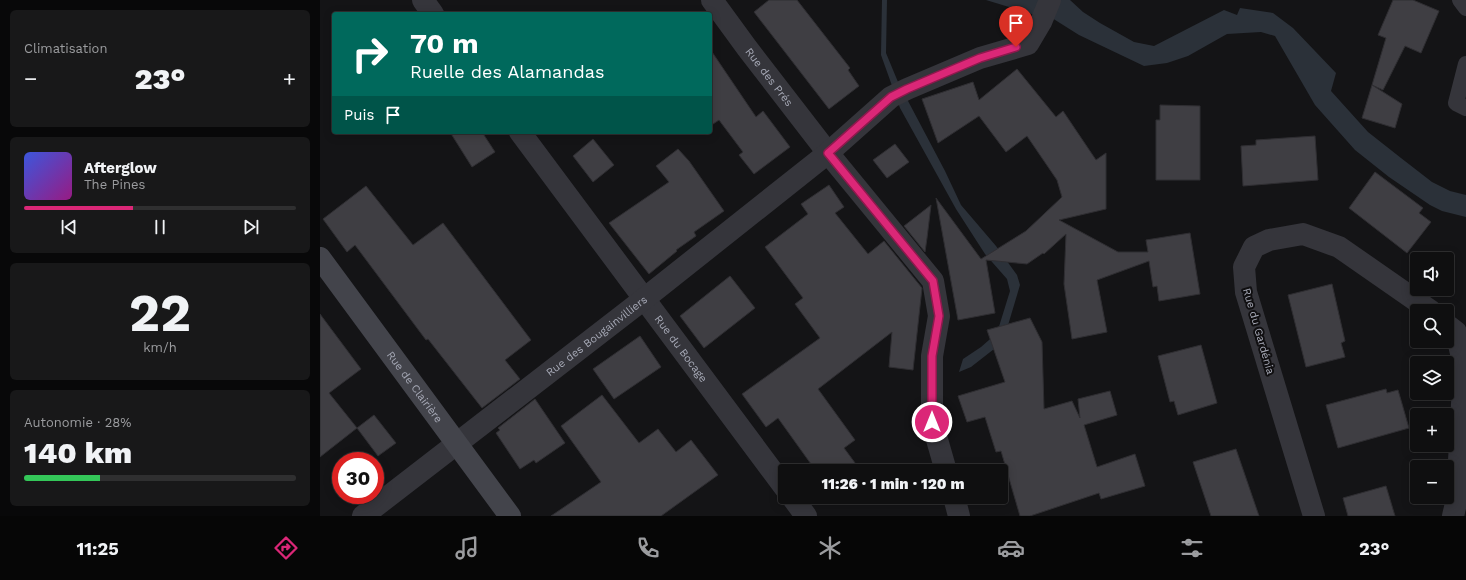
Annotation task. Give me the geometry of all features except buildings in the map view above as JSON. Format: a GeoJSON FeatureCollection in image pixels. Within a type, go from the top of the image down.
{"type":"FeatureCollection","features":[{"type":"Feature","properties":{"kind":"main road","name":"Rue de Clairière"},"geometry":{"type":"LineString","coordinates":[[320,258],[510,516]]}},
{"type":"Feature","properties":{"kind":"street"},"geometry":{"type":"LineString","coordinates":[[423,0],[432,12]]}},
{"type":"Feature","properties":{"kind":"street","name":"Rue des Prés"},"geometry":{"type":"LineString","coordinates":[[712,0],[828,153]]}},
{"type":"Feature","properties":{"kind":"street","name":"Rue des Bougainvilliers"},"geometry":{"type":"LineString","coordinates":[[363,516],[644,300],[828,153],[899,93],[980,58],[1028,44],[1042,22],[1050,0]]}},
{"type":"Feature","properties":{"kind":"street","name":"Rue du Bocage"},"geometry":{"type":"LineString","coordinates":[[521,134],[778,479]]}},
{"type":"Feature","properties":{"kind":"street"},"geometry":{"type":"LineString","coordinates":[[828,153],[933,281],[939,316],[932,356],[932,422],[944,464]]}},
{"type":"Feature","properties":{"kind":"street","name":"Rue du Gardénia"},"geometry":{"type":"LineString","coordinates":[[1314,516],[1246,292],[1244,266],[1254,247],[1269,240],[1303,234],[1339,247],[1421,304]]}},
{"type":"Feature","properties":{"kind":"street"},"geometry":{"type":"LineString","coordinates":[[1453,516],[1457,499],[1464,366],[1456,332],[1454,330]]}},
{"type":"Feature","properties":{"kind":"street"},"geometry":{"type":"LineString","coordinates":[[797,504],[806,516]]}},
{"type":"Feature","properties":{"kind":"street"},"geometry":{"type":"LineString","coordinates":[[956,504],[959,516]]}},
{"type":"Feature","properties":{"kind":"lane"},"geometry":{"type":"LineString","coordinates":[[1460,0],[1466,8]]}},
{"type":"Feature","properties":{"kind":"lane"},"geometry":{"type":"LineString","coordinates":[[1466,64],[1456,103],[1466,108]]}},
{"type":"Feature","properties":{"kind":"shaded area"},"geometry":{"type":"Polygon","coordinates":[[[882,0],[887,0],[886,53],[898,82],[945,171],[961,205],[996,246],[1017,275],[1020,285],[1003,342],[971,367],[959,372],[963,359],[981,347],[997,333],[1010,291],[1007,279],[985,254],[956,209],[900,108],[881,55],[882,0]]]}},
{"type":"Feature","properties":{"kind":"shaded area"},"geometry":{"type":"Polygon","coordinates":[[[986,0],[1070,0],[1083,12],[1134,42],[1154,46],[1224,10],[1237,15],[1240,8],[1273,13],[1293,28],[1336,73],[1331,91],[1368,132],[1432,182],[1450,191],[1466,195],[1466,217],[1442,211],[1430,205],[1389,177],[1355,150],[1315,105],[1275,36],[1261,32],[1227,34],[1188,56],[1167,63],[1144,66],[1079,35],[1052,18],[1038,16],[986,0]]]}},
{"type":"Feature","properties":{"kind":"route"},"geometry":{"type":"LineString","coordinates":[[932,422],[932,356],[939,316],[933,281],[828,153],[891,97],[980,58],[1016,47]]}}]}
